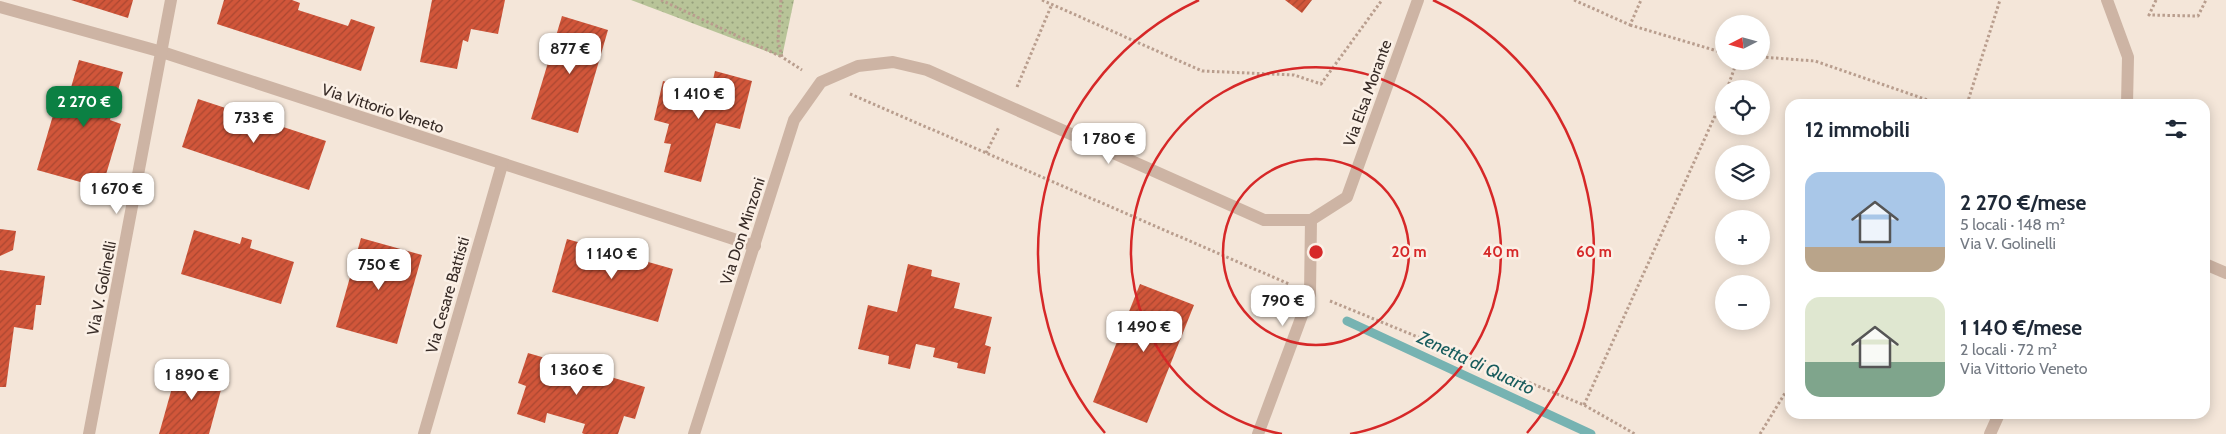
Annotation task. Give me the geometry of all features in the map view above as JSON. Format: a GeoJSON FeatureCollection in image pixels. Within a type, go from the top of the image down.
{"type":"FeatureCollection","features":[{"type":"Feature","properties":{"kind":"street","name":"Via V. Golinelli"},"geometry":{"type":"LineString","coordinates":[[90,434],[171,0]]}},
{"type":"Feature","properties":{"kind":"street","name":"Via Elsa Morante"},"geometry":{"type":"LineString","coordinates":[[1311,220],[1347,197],[1418,0]]}},
{"type":"Feature","properties":{"kind":"street"},"geometry":{"type":"LineString","coordinates":[[2107,0],[2128,57],[2127,99]]}},
{"type":"Feature","properties":{"kind":"street","name":"Via Vittorio Veneto"},"geometry":{"type":"LineString","coordinates":[[0,7],[162,52],[502,165],[755,246]]}},
{"type":"Feature","properties":{"kind":"street"},"geometry":{"type":"LineString","coordinates":[[821,82],[858,66],[893,62],[927,70],[1264,220],[1311,220],[1310,294],[1258,434]]}},
{"type":"Feature","properties":{"kind":"street","name":"Via Don Minzoni"},"geometry":{"type":"LineString","coordinates":[[694,434],[794,120],[821,82]]}},
{"type":"Feature","properties":{"kind":"street","name":"Via Cesare Battisti"},"geometry":{"type":"LineString","coordinates":[[424,434],[502,165]]}},
{"type":"Feature","properties":{"kind":"street"},"geometry":{"type":"LineString","coordinates":[[2210,266],[2226,273]]}},
{"type":"Feature","properties":{"kind":"street"},"geometry":{"type":"LineString","coordinates":[[1990,434],[1997,419]]}},
{"type":"Feature","properties":{"kind":"path"},"geometry":{"type":"LineString","coordinates":[[660,0],[782,57],[821,82],[1310,294],[1584,405],[1635,434]]}},
{"type":"Feature","properties":{"kind":"path"},"geometry":{"type":"LineString","coordinates":[[781,0],[778,41],[782,57]]}},
{"type":"Feature","properties":{"kind":"path"},"geometry":{"type":"LineString","coordinates":[[1042,0],[1202,71],[1294,75],[1320,84],[1382,0]]}},
{"type":"Feature","properties":{"kind":"path"},"geometry":{"type":"LineString","coordinates":[[1574,0],[1630,25],[1715,51]]}},
{"type":"Feature","properties":{"kind":"path"},"geometry":{"type":"LineString","coordinates":[[1630,25],[1641,0]]}},
{"type":"Feature","properties":{"kind":"path"},"geometry":{"type":"LineString","coordinates":[[1969,99],[2000,0]]}},
{"type":"Feature","properties":{"kind":"path"},"geometry":{"type":"LineString","coordinates":[[2156,0],[2149,15],[2198,16],[2206,0]]}},
{"type":"Feature","properties":{"kind":"path"},"geometry":{"type":"LineString","coordinates":[[986,153],[1009,106],[1052,4]]}},
{"type":"Feature","properties":{"kind":"path"},"geometry":{"type":"LineString","coordinates":[[1770,58],[1815,61],[1925,99]]}},
{"type":"Feature","properties":{"kind":"path"},"geometry":{"type":"LineString","coordinates":[[1584,405],[1715,116]]}},
{"type":"Feature","properties":{"kind":"path"},"geometry":{"type":"LineString","coordinates":[[1760,434],[1785,393]]}},
{"type":"Feature","properties":{"kind":"green space"},"geometry":{"type":"Polygon","coordinates":[[[631,0],[794,0],[782,57],[631,0]]]}},
{"type":"Feature","properties":{"kind":"building"},"geometry":{"type":"Polygon","coordinates":[[[71,0],[133,0],[128,18],[71,0]]]}},
{"type":"Feature","properties":{"kind":"building"},"geometry":{"type":"Polygon","coordinates":[[[224,0],[292,0],[300,3],[298,10],[348,26],[351,19],[375,27],[361,71],[217,24],[224,0]]]}},
{"type":"Feature","properties":{"kind":"building"},"geometry":{"type":"Polygon","coordinates":[[[432,0],[505,0],[498,34],[471,29],[468,42],[463,40],[457,69],[420,62],[432,0]]]}},
{"type":"Feature","properties":{"kind":"building"},"geometry":{"type":"Polygon","coordinates":[[[1285,0],[1312,0],[1302,13],[1285,0]]]}},
{"type":"Feature","properties":{"kind":"building"},"geometry":{"type":"Polygon","coordinates":[[[562,16],[608,30],[578,133],[531,119],[562,16]]]}},
{"type":"Feature","properties":{"kind":"building"},"geometry":{"type":"Polygon","coordinates":[[[79,60],[123,72],[110,120],[121,124],[102,188],[37,170],[56,105],[65,108],[79,60]]]}},
{"type":"Feature","properties":{"kind":"building"},"geometry":{"type":"Polygon","coordinates":[[[715,71],[752,81],[740,129],[716,123],[701,182],[664,172],[671,144],[664,143],[669,124],[654,120],[663,81],[710,93],[715,71]]]}},
{"type":"Feature","properties":{"kind":"building"},"geometry":{"type":"Polygon","coordinates":[[[198,99],[326,141],[309,190],[182,147],[198,99]]]}},
{"type":"Feature","properties":{"kind":"building"},"geometry":{"type":"Polygon","coordinates":[[[0,229],[16,231],[13,250],[0,256],[0,229]]]}},
{"type":"Feature","properties":{"kind":"building"},"geometry":{"type":"Polygon","coordinates":[[[194,230],[240,244],[242,237],[252,240],[250,248],[294,262],[281,304],[181,274],[194,230]]]}},
{"type":"Feature","properties":{"kind":"building"},"geometry":{"type":"Polygon","coordinates":[[[361,238],[422,255],[397,344],[336,327],[361,238]]]}},
{"type":"Feature","properties":{"kind":"building"},"geometry":{"type":"Polygon","coordinates":[[[567,239],[673,269],[658,322],[552,292],[567,239]]]}},
{"type":"Feature","properties":{"kind":"building"},"geometry":{"type":"Polygon","coordinates":[[[908,264],[932,270],[931,276],[960,283],[954,308],[992,317],[985,345],[991,347],[985,374],[957,368],[958,363],[933,357],[935,348],[916,344],[910,369],[888,364],[889,356],[858,349],[868,305],[897,312],[908,264]]]}},
{"type":"Feature","properties":{"kind":"building"},"geometry":{"type":"Polygon","coordinates":[[[0,270],[45,276],[41,305],[36,305],[33,330],[14,327],[6,387],[0,387],[0,270]]]}},
{"type":"Feature","properties":{"kind":"building"},"geometry":{"type":"Polygon","coordinates":[[[1140,284],[1194,305],[1147,423],[1093,402],[1140,284]]]}},
{"type":"Feature","properties":{"kind":"building"},"geometry":{"type":"Polygon","coordinates":[[[528,353],[645,387],[635,419],[624,416],[618,434],[584,434],[582,433],[585,424],[547,413],[545,423],[517,414],[526,386],[518,383],[528,353]]]}},
{"type":"Feature","properties":{"kind":"building"},"geometry":{"type":"Polygon","coordinates":[[[179,363],[225,375],[209,434],[159,434],[179,363]]]}},
{"type":"Feature","properties":{"kind":"waterway","name":"Zenetta di Quarto"},"geometry":{"type":"LineString","coordinates":[[1347,321],[1591,434]]}}]}
